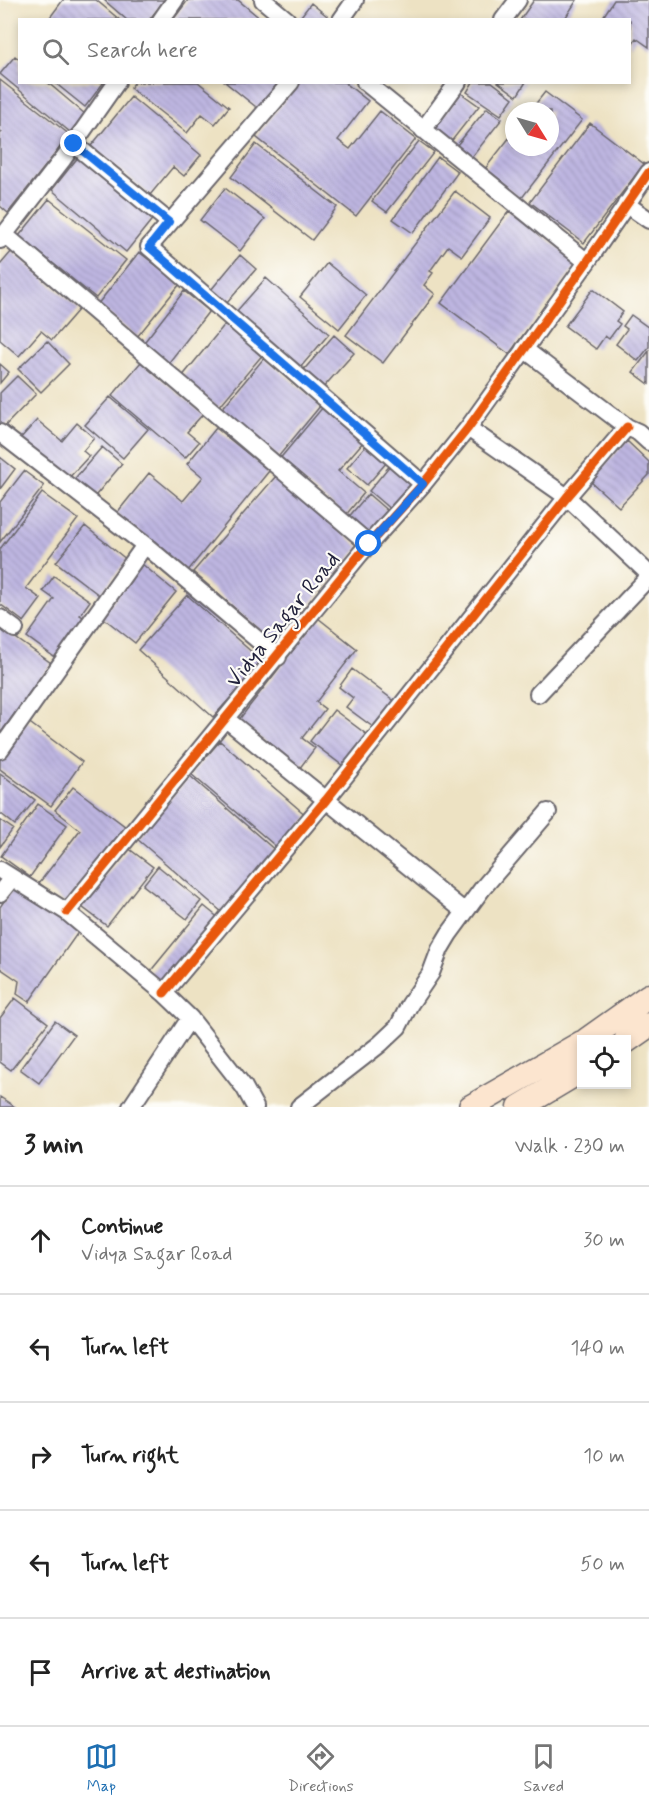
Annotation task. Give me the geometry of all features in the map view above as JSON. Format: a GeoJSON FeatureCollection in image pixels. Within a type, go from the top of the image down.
{"type":"FeatureCollection","features":[{"type":"Feature","properties":{"kind":"street"},"geometry":{"type":"LineString","coordinates":[[162,18],[175,0]]}},
{"type":"Feature","properties":{"kind":"street"},"geometry":{"type":"LineString","coordinates":[[263,0],[285,18]]}},
{"type":"Feature","properties":{"kind":"street"},"geometry":{"type":"LineString","coordinates":[[342,18],[355,0]]}},
{"type":"Feature","properties":{"kind":"street"},"geometry":{"type":"LineString","coordinates":[[504,18],[518,0]]}},
{"type":"Feature","properties":{"kind":"street"},"geometry":{"type":"LineString","coordinates":[[116,84],[74,144],[2,237],[369,544]]}},
{"type":"Feature","properties":{"kind":"street"},"geometry":{"type":"LineString","coordinates":[[289,84],[149,247],[423,484]]}},
{"type":"Feature","properties":{"kind":"street"},"geometry":{"type":"LineString","coordinates":[[367,84],[587,262]]}},
{"type":"Feature","properties":{"kind":"street"},"geometry":{"type":"LineString","coordinates":[[423,130],[457,84]]}},
{"type":"Feature","properties":{"kind":"street"},"geometry":{"type":"LineString","coordinates":[[74,144],[169,222]]}},
{"type":"Feature","properties":{"kind":"street","name":"Vidya Sagar Road"},"geometry":{"type":"LineString","coordinates":[[68,912],[369,544],[423,484],[468,428],[649,172]]}},
{"type":"Feature","properties":{"kind":"street"},"geometry":{"type":"LineString","coordinates":[[626,204],[649,220]]}},
{"type":"Feature","properties":{"kind":"street"},"geometry":{"type":"LineString","coordinates":[[524,349],[649,442]]}},
{"type":"Feature","properties":{"kind":"street"},"geometry":{"type":"LineString","coordinates":[[164,993],[326,800],[567,497],[627,427]]}},
{"type":"Feature","properties":{"kind":"street"},"geometry":{"type":"LineString","coordinates":[[468,428],[567,497],[649,576],[538,694]]}},
{"type":"Feature","properties":{"kind":"street"},"geometry":{"type":"LineString","coordinates":[[0,433],[145,545],[278,657]]}},
{"type":"Feature","properties":{"kind":"street"},"geometry":{"type":"LineString","coordinates":[[1,746],[145,545]]}},
{"type":"Feature","properties":{"kind":"street"},"geometry":{"type":"LineString","coordinates":[[0,618],[15,629]]}},
{"type":"Feature","properties":{"kind":"street"},"geometry":{"type":"LineString","coordinates":[[226,719],[465,912]]}},
{"type":"Feature","properties":{"kind":"street"},"geometry":{"type":"LineString","coordinates":[[299,1107],[380,1044],[398,1027],[431,973],[440,949],[465,912],[548,812]]}},
{"type":"Feature","properties":{"kind":"street"},"geometry":{"type":"LineString","coordinates":[[0,893],[6,874],[68,912],[164,993],[190,1018],[244,1087],[255,1107]]}},
{"type":"Feature","properties":{"kind":"street"},"geometry":{"type":"LineString","coordinates":[[594,1035],[649,996]]}},
{"type":"Feature","properties":{"kind":"street"},"geometry":{"type":"LineString","coordinates":[[131,1107],[190,1018]]}},
{"type":"Feature","properties":{"kind":"street"},"geometry":{"type":"LineString","coordinates":[[631,1038],[649,1025]]}},
{"type":"Feature","properties":{"kind":"street"},"geometry":{"type":"LineString","coordinates":[[471,1107],[577,1046]]}},
{"type":"Feature","properties":{"kind":"street"},"geometry":{"type":"LineString","coordinates":[[520,1107],[577,1073]]}},
{"type":"Feature","properties":{"kind":"building"},"geometry":{"type":"Polygon","coordinates":[[[63,0],[96,0],[118,18],[50,18],[63,0]]]}},
{"type":"Feature","properties":{"kind":"building"},"geometry":{"type":"Polygon","coordinates":[[[104,0],[165,0],[151,18],[125,18],[104,0]]]}},
{"type":"Feature","properties":{"kind":"building"},"geometry":{"type":"Polygon","coordinates":[[[188,0],[238,0],[260,18],[174,18],[188,0]]]}},
{"type":"Feature","properties":{"kind":"building"},"geometry":{"type":"Polygon","coordinates":[[[534,0],[577,0],[565,18],[521,18],[534,0]]]}},
{"type":"Feature","properties":{"kind":"building"},"geometry":{"type":"Polygon","coordinates":[[[614,0],[649,0],[649,47],[636,38],[631,46],[631,18],[602,18],[614,0]]]}},
{"type":"Feature","properties":{"kind":"building"},"geometry":{"type":"Polygon","coordinates":[[[311,3],[330,18],[300,18],[311,3]]]}},
{"type":"Feature","properties":{"kind":"building"},"geometry":{"type":"Polygon","coordinates":[[[15,56],[18,58],[18,84],[49,84],[85,114],[70,132],[0,74],[15,56]]]}},
{"type":"Feature","properties":{"kind":"building"},"geometry":{"type":"Polygon","coordinates":[[[0,80],[70,135],[8,213],[0,206],[0,134],[2,132],[0,131],[0,80]]]}},
{"type":"Feature","properties":{"kind":"building"},"geometry":{"type":"Polygon","coordinates":[[[56,84],[102,84],[85,107],[56,84]]]}},
{"type":"Feature","properties":{"kind":"building"},"geometry":{"type":"Polygon","coordinates":[[[133,84],[200,84],[229,107],[215,124],[202,114],[187,133],[130,88],[133,84]]]}},
{"type":"Feature","properties":{"kind":"building"},"geometry":{"type":"Polygon","coordinates":[[[227,84],[276,84],[280,87],[261,111],[227,84]]]}},
{"type":"Feature","properties":{"kind":"building"},"geometry":{"type":"Polygon","coordinates":[[[297,84],[347,84],[368,101],[338,140],[350,149],[380,111],[416,139],[356,216],[256,137],[297,84]]]}},
{"type":"Feature","properties":{"kind":"building"},"geometry":{"type":"Polygon","coordinates":[[[472,84],[495,84],[513,98],[510,102],[505,102],[505,109],[501,115],[467,92],[472,84]]]}},
{"type":"Feature","properties":{"kind":"building"},"geometry":{"type":"Polygon","coordinates":[[[501,84],[525,84],[517,96],[501,84]]]}},
{"type":"Feature","properties":{"kind":"building"},"geometry":{"type":"Polygon","coordinates":[[[545,92],[558,102],[537,102],[545,92]]]}},
{"type":"Feature","properties":{"kind":"building"},"geometry":{"type":"Polygon","coordinates":[[[461,93],[479,106],[450,143],[432,130],[461,93]]]}},
{"type":"Feature","properties":{"kind":"building"},"geometry":{"type":"Polygon","coordinates":[[[131,97],[201,155],[184,176],[173,167],[150,195],[91,146],[131,97]]]}},
{"type":"Feature","properties":{"kind":"building"},"geometry":{"type":"Polygon","coordinates":[[[559,103],[582,120],[559,150],[559,103]]]}},
{"type":"Feature","properties":{"kind":"building"},"geometry":{"type":"Polygon","coordinates":[[[487,108],[502,119],[468,162],[453,150],[487,108]]]}},
{"type":"Feature","properties":{"kind":"building"},"geometry":{"type":"Polygon","coordinates":[[[590,123],[644,164],[584,243],[530,202],[590,123]]]}},
{"type":"Feature","properties":{"kind":"building"},"geometry":{"type":"Polygon","coordinates":[[[419,141],[434,152],[387,212],[372,201],[419,141]]]}},
{"type":"Feature","properties":{"kind":"building"},"geometry":{"type":"Polygon","coordinates":[[[505,143],[505,156],[554,156],[521,199],[484,170],[505,143]]]}},
{"type":"Feature","properties":{"kind":"building"},"geometry":{"type":"Polygon","coordinates":[[[256,144],[337,207],[312,240],[231,177],[256,144]]]}},
{"type":"Feature","properties":{"kind":"building"},"geometry":{"type":"Polygon","coordinates":[[[79,156],[154,217],[126,252],[52,190],[79,156]]]}},
{"type":"Feature","properties":{"kind":"building"},"geometry":{"type":"Polygon","coordinates":[[[438,157],[458,172],[413,233],[393,219],[438,157]]]}},
{"type":"Feature","properties":{"kind":"building"},"geometry":{"type":"Polygon","coordinates":[[[225,188],[265,219],[240,251],[200,220],[225,188]]]}},
{"type":"Feature","properties":{"kind":"building"},"geometry":{"type":"Polygon","coordinates":[[[455,191],[490,218],[462,256],[448,246],[430,271],[433,273],[424,285],[435,294],[383,363],[346,335],[455,191]]]}},
{"type":"Feature","properties":{"kind":"building"},"geometry":{"type":"Polygon","coordinates":[[[49,199],[126,260],[96,298],[19,236],[49,199]]]}},
{"type":"Feature","properties":{"kind":"building"},"geometry":{"type":"Polygon","coordinates":[[[509,211],[578,262],[509,354],[441,303],[509,211]]]}},
{"type":"Feature","properties":{"kind":"building"},"geometry":{"type":"Polygon","coordinates":[[[12,251],[79,309],[52,340],[41,331],[19,356],[0,340],[0,265],[12,251]]]}},
{"type":"Feature","properties":{"kind":"building"},"geometry":{"type":"Polygon","coordinates":[[[139,252],[180,284],[137,337],[97,305],[139,252]]]}},
{"type":"Feature","properties":{"kind":"building"},"geometry":{"type":"Polygon","coordinates":[[[240,255],[256,269],[227,303],[211,290],[240,255]]]}},
{"type":"Feature","properties":{"kind":"building"},"geometry":{"type":"Polygon","coordinates":[[[327,263],[366,295],[339,329],[300,297],[327,263]]]}},
{"type":"Feature","properties":{"kind":"building"},"geometry":{"type":"Polygon","coordinates":[[[266,278],[329,334],[299,369],[235,313],[266,278]]]}},
{"type":"Feature","properties":{"kind":"building"},"geometry":{"type":"Polygon","coordinates":[[[593,289],[623,312],[616,321],[620,324],[609,339],[605,336],[596,349],[565,326],[593,289]]]}},
{"type":"Feature","properties":{"kind":"building"},"geometry":{"type":"Polygon","coordinates":[[[184,291],[209,311],[167,365],[142,345],[184,291]]]}},
{"type":"Feature","properties":{"kind":"building"},"geometry":{"type":"Polygon","coordinates":[[[631,315],[649,328],[649,347],[638,361],[616,344],[627,329],[623,326],[631,315]]]}},
{"type":"Feature","properties":{"kind":"building"},"geometry":{"type":"Polygon","coordinates":[[[226,323],[264,353],[218,408],[181,378],[226,323]]]}},
{"type":"Feature","properties":{"kind":"building"},"geometry":{"type":"Polygon","coordinates":[[[334,335],[354,353],[321,390],[301,373],[334,335]]]}},
{"type":"Feature","properties":{"kind":"building"},"geometry":{"type":"Polygon","coordinates":[[[47,341],[69,364],[41,392],[18,369],[47,341]]]}},
{"type":"Feature","properties":{"kind":"building"},"geometry":{"type":"Polygon","coordinates":[[[649,351],[649,384],[633,372],[649,351]]]}},
{"type":"Feature","properties":{"kind":"building"},"geometry":{"type":"Polygon","coordinates":[[[264,358],[321,405],[278,457],[221,410],[264,358]]]}},
{"type":"Feature","properties":{"kind":"building"},"geometry":{"type":"Polygon","coordinates":[[[141,362],[203,414],[187,432],[199,442],[185,458],[112,396],[141,362]]]}},
{"type":"Feature","properties":{"kind":"building"},"geometry":{"type":"Polygon","coordinates":[[[0,364],[9,372],[0,383],[0,364]]]}},
{"type":"Feature","properties":{"kind":"building"},"geometry":{"type":"Polygon","coordinates":[[[17,376],[36,394],[4,427],[0,423],[0,393],[17,376]]]}},
{"type":"Feature","properties":{"kind":"building"},"geometry":{"type":"Polygon","coordinates":[[[110,397],[148,429],[123,458],[85,425],[110,397]]]}},
{"type":"Feature","properties":{"kind":"building"},"geometry":{"type":"Polygon","coordinates":[[[323,407],[364,441],[338,471],[364,493],[345,516],[278,461],[323,407]]]}},
{"type":"Feature","properties":{"kind":"building"},"geometry":{"type":"Polygon","coordinates":[[[37,420],[62,441],[77,423],[94,438],[83,451],[89,456],[66,481],[19,440],[37,420]]]}},
{"type":"Feature","properties":{"kind":"building"},"geometry":{"type":"Polygon","coordinates":[[[216,428],[269,471],[187,572],[116,514],[149,473],[183,501],[203,477],[187,464],[216,428]]]}},
{"type":"Feature","properties":{"kind":"building"},"geometry":{"type":"Polygon","coordinates":[[[627,441],[649,462],[649,475],[619,507],[590,481],[627,441]]]}},
{"type":"Feature","properties":{"kind":"building"},"geometry":{"type":"Polygon","coordinates":[[[366,445],[387,462],[367,485],[347,468],[366,445]]]}},
{"type":"Feature","properties":{"kind":"building"},"geometry":{"type":"Polygon","coordinates":[[[102,447],[122,464],[91,501],[71,483],[102,447]]]}},
{"type":"Feature","properties":{"kind":"building"},"geometry":{"type":"Polygon","coordinates":[[[0,457],[15,469],[0,489],[0,457]]]}},
{"type":"Feature","properties":{"kind":"building"},"geometry":{"type":"Polygon","coordinates":[[[391,464],[414,483],[391,510],[369,491],[391,464]]]}},
{"type":"Feature","properties":{"kind":"building"},"geometry":{"type":"Polygon","coordinates":[[[24,471],[44,486],[0,542],[0,502],[24,471]]]}},
{"type":"Feature","properties":{"kind":"building"},"geometry":{"type":"Polygon","coordinates":[[[276,476],[359,547],[276,644],[193,572],[276,476]]]}},
{"type":"Feature","properties":{"kind":"building"},"geometry":{"type":"Polygon","coordinates":[[[42,493],[78,519],[26,588],[41,599],[24,622],[0,604],[0,549],[42,493]]]}},
{"type":"Feature","properties":{"kind":"building"},"geometry":{"type":"Polygon","coordinates":[[[368,494],[390,513],[368,539],[347,519],[368,494]]]}},
{"type":"Feature","properties":{"kind":"building"},"geometry":{"type":"Polygon","coordinates":[[[85,526],[127,560],[99,595],[56,562],[85,526]]]}},
{"type":"Feature","properties":{"kind":"building"},"geometry":{"type":"Polygon","coordinates":[[[142,564],[176,592],[135,643],[101,616],[142,564]]]}},
{"type":"Feature","properties":{"kind":"building"},"geometry":{"type":"Polygon","coordinates":[[[54,576],[90,601],[80,615],[86,619],[57,659],[27,637],[54,599],[43,591],[54,576]]]}},
{"type":"Feature","properties":{"kind":"building"},"geometry":{"type":"Polygon","coordinates":[[[187,595],[263,662],[213,717],[138,650],[187,595]]]}},
{"type":"Feature","properties":{"kind":"building"},"geometry":{"type":"Polygon","coordinates":[[[318,618],[357,649],[316,702],[325,709],[302,738],[315,748],[299,769],[238,721],[318,618]]]}},
{"type":"Feature","properties":{"kind":"building"},"geometry":{"type":"Polygon","coordinates":[[[0,627],[51,663],[0,734],[0,627]]]}},
{"type":"Feature","properties":{"kind":"building"},"geometry":{"type":"Polygon","coordinates":[[[352,669],[397,703],[377,730],[346,707],[353,698],[339,687],[352,669]]]}},
{"type":"Feature","properties":{"kind":"building"},"geometry":{"type":"Polygon","coordinates":[[[334,710],[370,737],[347,769],[310,741],[334,710]]]}},
{"type":"Feature","properties":{"kind":"building"},"geometry":{"type":"Polygon","coordinates":[[[27,721],[82,762],[51,806],[0,769],[0,759],[27,721]]]}},
{"type":"Feature","properties":{"kind":"building"},"geometry":{"type":"Polygon","coordinates":[[[220,741],[308,817],[280,850],[191,774],[220,741]]]}},
{"type":"Feature","properties":{"kind":"building"},"geometry":{"type":"Polygon","coordinates":[[[0,773],[35,800],[15,825],[0,813],[0,773]]]}},
{"type":"Feature","properties":{"kind":"building"},"geometry":{"type":"Polygon","coordinates":[[[190,776],[277,852],[223,913],[136,838],[190,776]]]}},
{"type":"Feature","properties":{"kind":"building"},"geometry":{"type":"Polygon","coordinates":[[[73,787],[126,827],[66,904],[39,883],[80,830],[55,810],[73,787]]]}},
{"type":"Feature","properties":{"kind":"building"},"geometry":{"type":"Polygon","coordinates":[[[38,804],[67,825],[30,877],[1,856],[38,804]]]}},
{"type":"Feature","properties":{"kind":"building"},"geometry":{"type":"Polygon","coordinates":[[[0,820],[13,829],[0,847],[0,820]]]}},
{"type":"Feature","properties":{"kind":"building"},"geometry":{"type":"Polygon","coordinates":[[[128,848],[153,867],[107,926],[82,907],[128,848]]]}},
{"type":"Feature","properties":{"kind":"building"},"geometry":{"type":"Polygon","coordinates":[[[158,866],[201,901],[187,919],[143,885],[158,866]]]}},
{"type":"Feature","properties":{"kind":"building"},"geometry":{"type":"Polygon","coordinates":[[[14,886],[79,931],[29,1002],[17,994],[19,981],[0,968],[0,907],[14,886]]]}},
{"type":"Feature","properties":{"kind":"building"},"geometry":{"type":"Polygon","coordinates":[[[204,906],[220,919],[165,986],[149,973],[204,906]]]}},
{"type":"Feature","properties":{"kind":"building"},"geometry":{"type":"Polygon","coordinates":[[[15,998],[48,1023],[11,1070],[0,1062],[0,1018],[15,998]]]}},
{"type":"Feature","properties":{"kind":"building"},"geometry":{"type":"Polygon","coordinates":[[[55,1021],[74,1035],[39,1083],[20,1069],[55,1021]]]}},
{"type":"Feature","properties":{"kind":"building"},"geometry":{"type":"Polygon","coordinates":[[[0,1097],[15,1107],[0,1107],[0,1097]]]}},
{"type":"Feature","properties":{"kind":"cycle path"},"geometry":{"type":"LineString","coordinates":[[67,912],[360,554],[423,484],[468,428],[649,172]]}},
{"type":"Feature","properties":{"kind":"cycle path"},"geometry":{"type":"LineString","coordinates":[[164,993],[326,800],[567,497],[627,427]]}},
{"type":"Feature","properties":{"kind":"route"},"geometry":{"type":"LineString","coordinates":[[74,144],[169,222],[149,247],[423,484],[369,544]]}}]}
